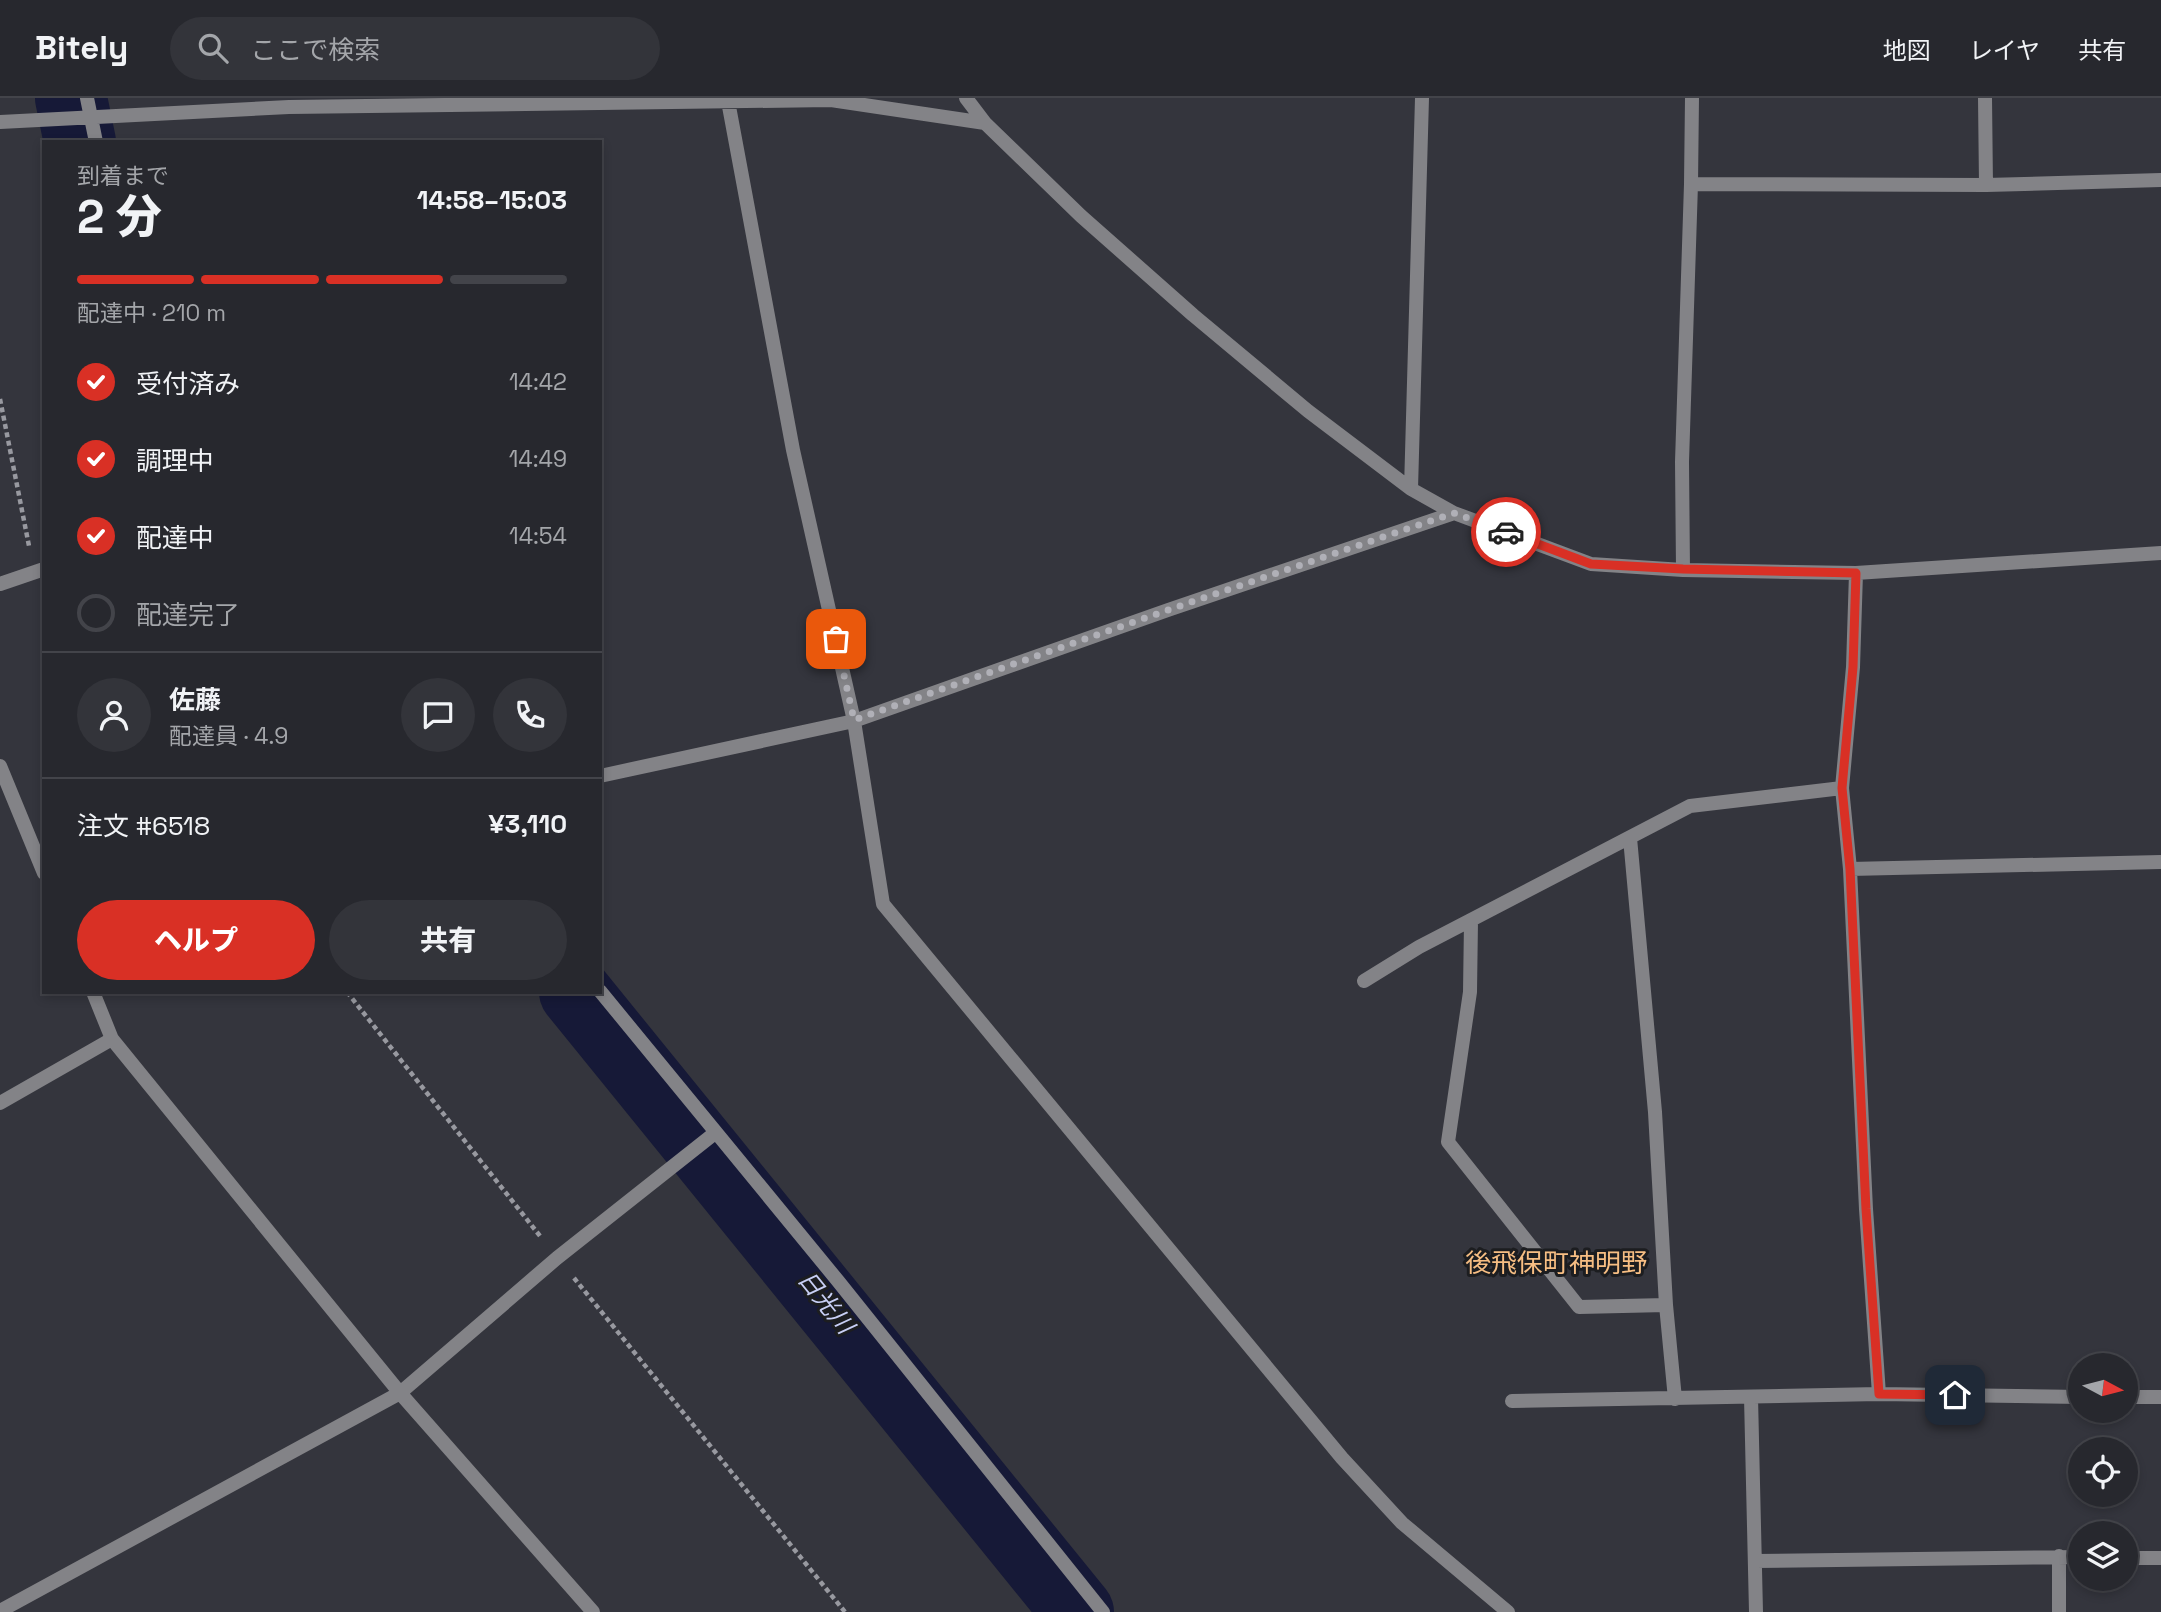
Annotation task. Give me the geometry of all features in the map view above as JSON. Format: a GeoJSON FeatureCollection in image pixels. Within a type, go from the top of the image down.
{"type":"FeatureCollection","features":[{"type":"Feature","properties":{"kind":"street"},"geometry":{"type":"LineString","coordinates":[[87,98],[87,117],[95,140]]}},
{"type":"Feature","properties":{"kind":"street"},"geometry":{"type":"LineString","coordinates":[[966,98],[985,123],[1081,216],[1192,315],[1308,411],[1411,489],[1454,513],[1591,564],[1856,573],[2161,553]]}},
{"type":"Feature","properties":{"kind":"street"},"geometry":{"type":"LineString","coordinates":[[1411,489],[1422,98]]}},
{"type":"Feature","properties":{"kind":"street"},"geometry":{"type":"LineString","coordinates":[[1683,569],[1682,462],[1692,184],[1692,98]]}},
{"type":"Feature","properties":{"kind":"street"},"geometry":{"type":"LineString","coordinates":[[1985,98],[1986,184]]}},
{"type":"Feature","properties":{"kind":"street"},"geometry":{"type":"LineString","coordinates":[[0,122],[371,102],[831,100],[985,123]]}},
{"type":"Feature","properties":{"kind":"street"},"geometry":{"type":"LineString","coordinates":[[729,102],[793,450],[854,720],[883,905],[1342,1458],[1402,1523],[1508,1612]]}},
{"type":"Feature","properties":{"kind":"street"},"geometry":{"type":"LineString","coordinates":[[1692,184],[1986,184],[2161,180]]}},
{"type":"Feature","properties":{"kind":"street"},"geometry":{"type":"LineString","coordinates":[[602,776],[854,720],[1454,513]]}},
{"type":"Feature","properties":{"kind":"street"},"geometry":{"type":"LineString","coordinates":[[0,584],[39,570]]}},
{"type":"Feature","properties":{"kind":"street"},"geometry":{"type":"LineString","coordinates":[[1856,573],[1853,667],[1842,788],[1850,869],[1866,1209],[1879,1394]]}},
{"type":"Feature","properties":{"kind":"street"},"geometry":{"type":"LineString","coordinates":[[0,765],[42,868]]}},
{"type":"Feature","properties":{"kind":"street"},"geometry":{"type":"LineString","coordinates":[[1364,981],[1419,947],[1690,806],[1842,788]]}},
{"type":"Feature","properties":{"kind":"street"},"geometry":{"type":"LineString","coordinates":[[1630,838],[1655,1112],[1666,1306],[1675,1399]]}},
{"type":"Feature","properties":{"kind":"street"},"geometry":{"type":"LineString","coordinates":[[1850,869],[2161,862]]}},
{"type":"Feature","properties":{"kind":"street"},"geometry":{"type":"LineString","coordinates":[[1471,921],[1470,992],[1448,1142],[1579,1307],[1666,1306]]}},
{"type":"Feature","properties":{"kind":"street"},"geometry":{"type":"LineString","coordinates":[[94,994],[112,1039],[400,1393],[593,1612]]}},
{"type":"Feature","properties":{"kind":"street"},"geometry":{"type":"LineString","coordinates":[[602,994],[710,1136],[838,1281],[1103,1612]]}},
{"type":"Feature","properties":{"kind":"street"},"geometry":{"type":"LineString","coordinates":[[0,1103],[112,1039]]}},
{"type":"Feature","properties":{"kind":"street"},"geometry":{"type":"LineString","coordinates":[[0,1611],[400,1393],[558,1258],[710,1136]]}},
{"type":"Feature","properties":{"kind":"street"},"geometry":{"type":"LineString","coordinates":[[1512,1401],[1879,1394],[2068,1397]]}},
{"type":"Feature","properties":{"kind":"street"},"geometry":{"type":"LineString","coordinates":[[1751,1397],[1756,1612]]}},
{"type":"Feature","properties":{"kind":"street"},"geometry":{"type":"LineString","coordinates":[[2138,1397],[2161,1397]]}},
{"type":"Feature","properties":{"kind":"street"},"geometry":{"type":"LineString","coordinates":[[2059,1556],[2059,1612]]}},
{"type":"Feature","properties":{"kind":"street"},"geometry":{"type":"LineString","coordinates":[[1755,1561],[2068,1556]]}},
{"type":"Feature","properties":{"kind":"street"},"geometry":{"type":"LineString","coordinates":[[2138,1558],[2161,1559]]}},
{"type":"Feature","properties":{"kind":"path"},"geometry":{"type":"LineString","coordinates":[[0,399],[39,570]]}},
{"type":"Feature","properties":{"kind":"path"},"geometry":{"type":"LineString","coordinates":[[348,994],[845,1612]]}},
{"type":"Feature","properties":{"kind":"waterway","name":"日光川"},"geometry":{"type":"LineString","coordinates":[[71,98],[80,140]]}},
{"type":"Feature","properties":{"kind":"waterway","name":"日光川"},"geometry":{"type":"LineString","coordinates":[[577,994],[1078,1612]]}},
{"type":"Feature","properties":{"kind":"way so far"},"geometry":{"type":"LineString","coordinates":[[836,639],[854,720],[1454,513],[1506,532]]}},
{"type":"Feature","properties":{"kind":"district","name":"後飛保町神明野"},"geometry":{"type":"Point","coordinates":[1556,1263]}},
{"type":"Feature","properties":{"kind":"route"},"geometry":{"type":"LineString","coordinates":[[1506,532],[1591,564],[1856,573],[1853,667],[1842,788],[1850,869],[1866,1209],[1879,1394],[1955,1395]]}}]}
